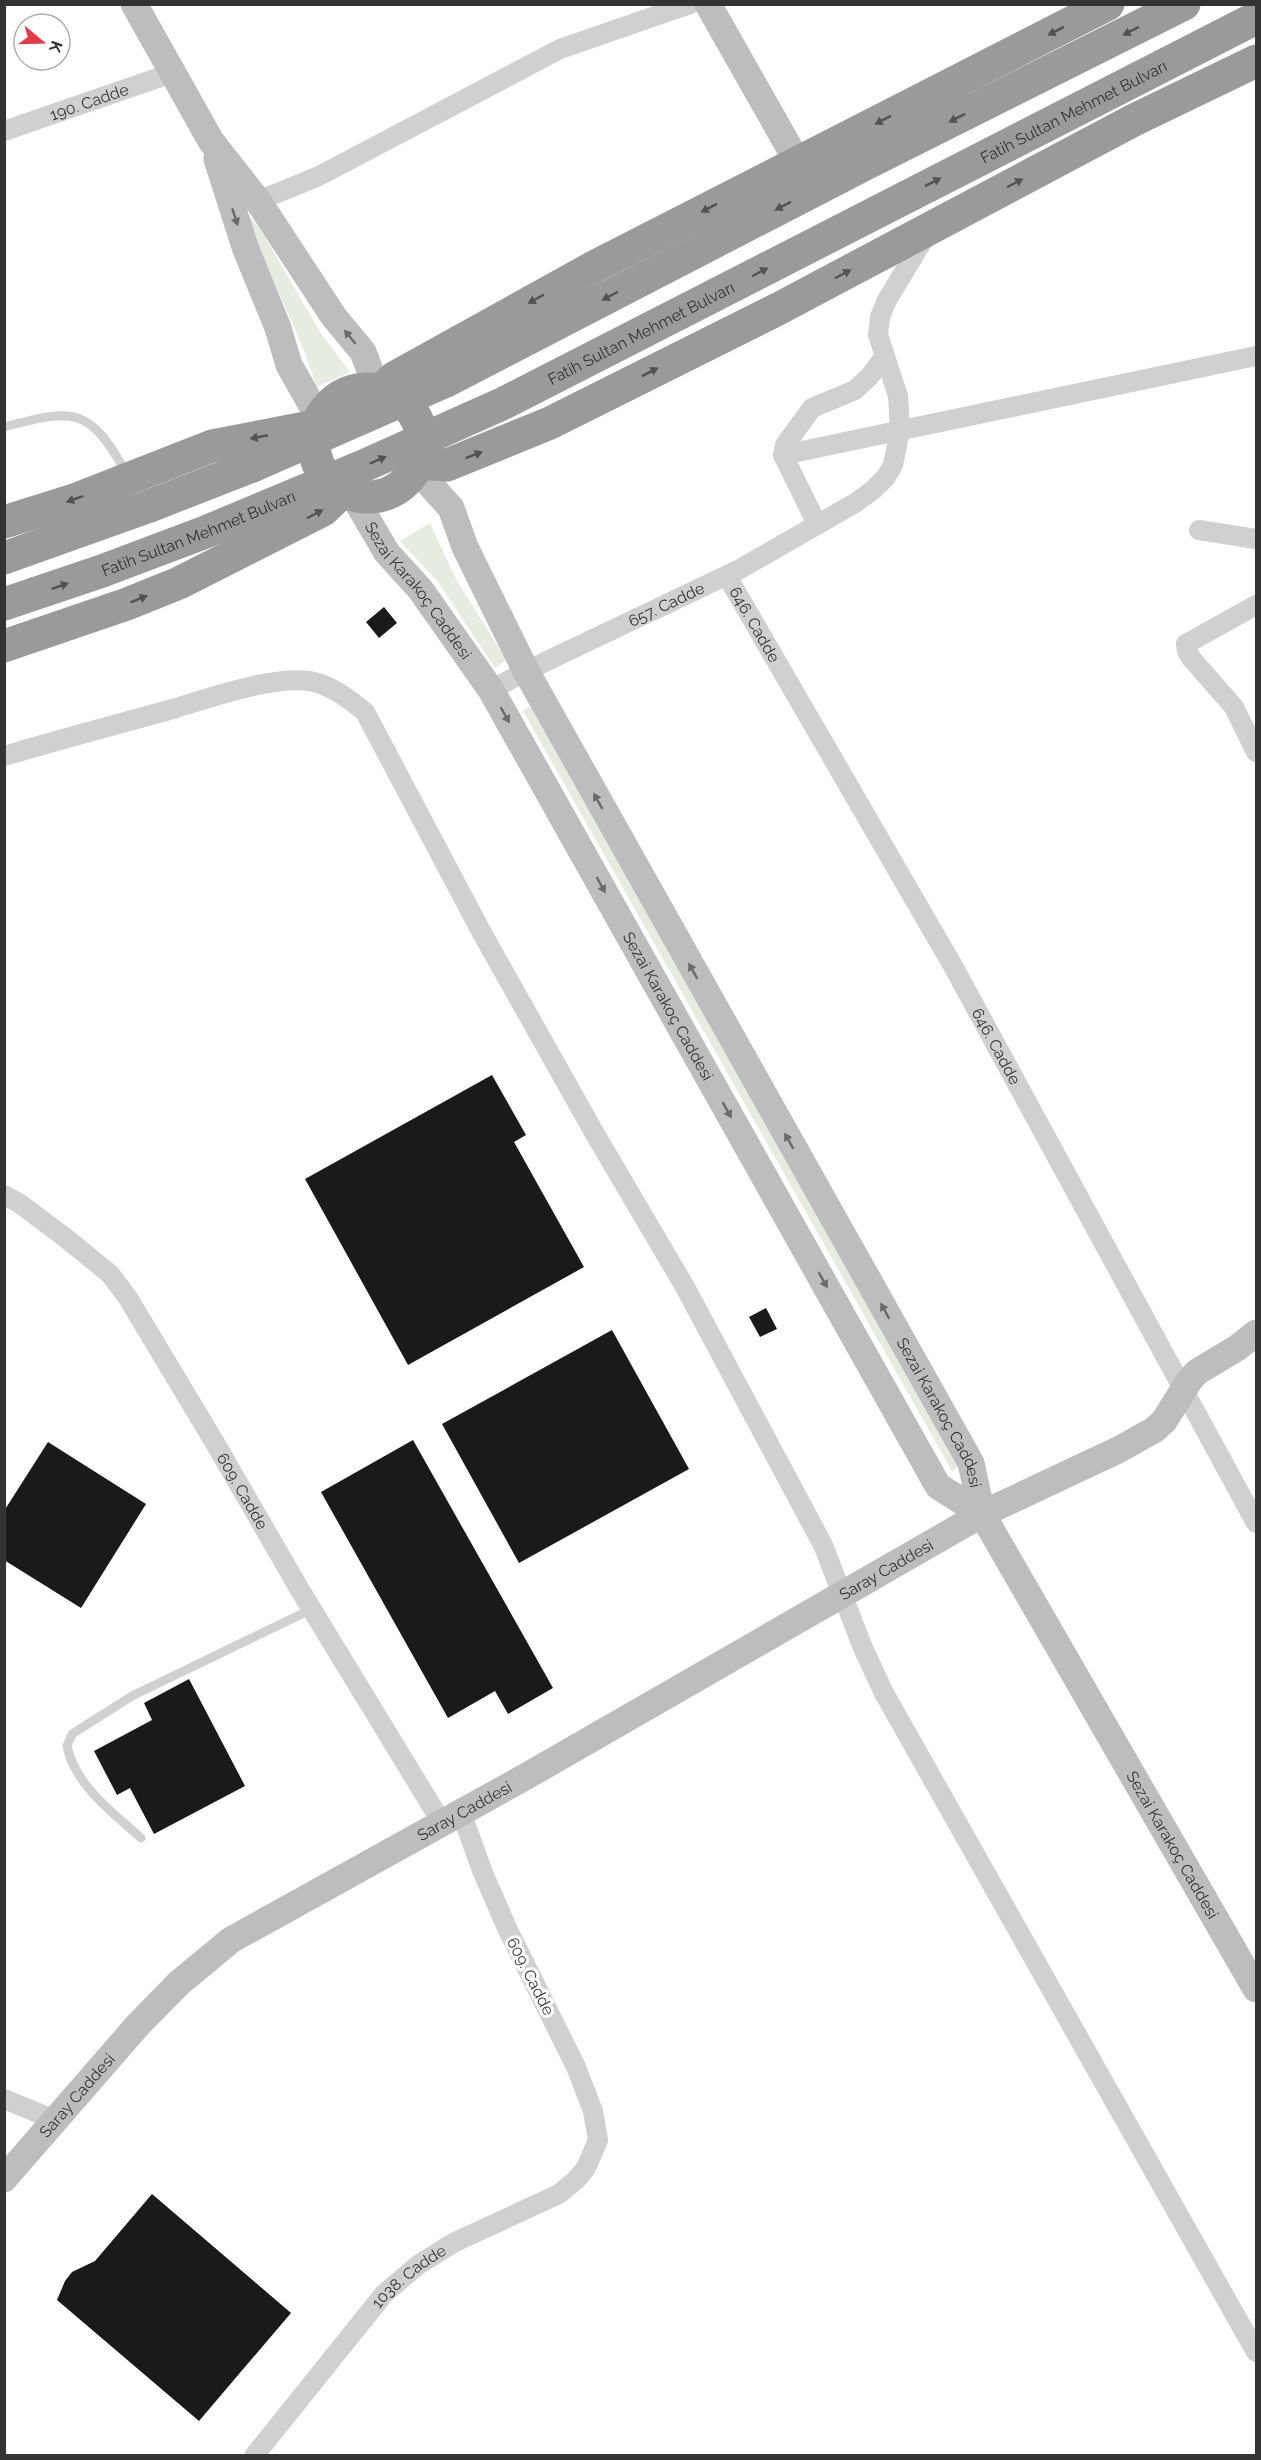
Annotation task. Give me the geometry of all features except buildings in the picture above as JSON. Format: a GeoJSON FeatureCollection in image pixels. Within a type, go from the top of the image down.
{"type":"FeatureCollection","features":[{"type":"Feature","properties":{"kind":"highway"},"geometry":{"type":"LineString","coordinates":[[380,389],[394,378],[594,267],[1108,4]]}},
{"type":"Feature","properties":{"kind":"highway"},"geometry":{"type":"LineString","coordinates":[[4,558],[147,507],[255,465],[444,382],[863,165],[1184,4]]}},
{"type":"Feature","properties":{"kind":"highway","name":"Fatih Sultan Mehmet Bulvarı"},"geometry":{"type":"LineString","coordinates":[[4,604],[102,571],[203,533],[361,467],[504,403],[1257,18]]}},
{"type":"Feature","properties":{"kind":"highway"},"geometry":{"type":"LineString","coordinates":[[416,465],[447,465],[550,423],[778,309],[1134,120],[1257,61]]}},
{"type":"Feature","properties":{"kind":"highway"},"geometry":{"type":"LineString","coordinates":[[359,388],[380,389],[393,394],[407,405],[417,420],[422,436],[421,452],[405,482],[392,491],[376,497],[348,493],[329,481],[319,467],[314,449],[314,434],[329,404],[343,394],[359,388]]}},
{"type":"Feature","properties":{"kind":"highway"},"geometry":{"type":"LineString","coordinates":[[4,522],[130,479],[212,446],[318,422]]}},
{"type":"Feature","properties":{"kind":"highway"},"geometry":{"type":"LineString","coordinates":[[4,646],[127,604],[179,583],[323,510],[348,493]]}},
{"type":"Feature","properties":{"kind":"street"},"geometry":{"type":"LineString","coordinates":[[134,4],[211,141],[258,201],[334,317],[363,352],[380,389]]}},
{"type":"Feature","properties":{"kind":"street"},"geometry":{"type":"LineString","coordinates":[[258,201],[319,176],[560,49],[690,4]]}},
{"type":"Feature","properties":{"kind":"street"},"geometry":{"type":"LineString","coordinates":[[708,4],[798,163]]}},
{"type":"Feature","properties":{"kind":"street","name":"190. Cadde"},"geometry":{"type":"LineString","coordinates":[[4,131],[172,73]]}},
{"type":"Feature","properties":{"kind":"street"},"geometry":{"type":"LineString","coordinates":[[211,141],[245,247],[278,328],[289,365],[318,422]]}},
{"type":"Feature","properties":{"kind":"street","name":"657. Cadde"},"geometry":{"type":"LineString","coordinates":[[491,690],[526,671],[727,576],[855,503],[886,477],[893,465],[900,431],[898,396],[878,335],[880,317],[898,280],[930,228]]}},
{"type":"Feature","properties":{"kind":"street"},"geometry":{"type":"LineString","coordinates":[[818,525],[783,455],[785,446],[812,408],[855,390],[869,377],[885,356]]}},
{"type":"Feature","properties":{"kind":"street"},"geometry":{"type":"LineString","coordinates":[[783,455],[1257,356]]}},
{"type":"Feature","properties":{"kind":"street","name":"Sezai Karakoç Caddesi"},"geometry":{"type":"LineString","coordinates":[[416,465],[451,508],[465,547],[526,671],[971,1462],[982,1514],[1257,1989]]}},
{"type":"Feature","properties":{"kind":"street","name":"Sezai Karakoç Caddesi"},"geometry":{"type":"LineString","coordinates":[[348,493],[387,553],[420,589],[491,690],[939,1486],[982,1514]]}},
{"type":"Feature","properties":{"kind":"street"},"geometry":{"type":"LineString","coordinates":[[1199,530],[1257,539]]}},
{"type":"Feature","properties":{"kind":"street","name":"646. Cadde"},"geometry":{"type":"LineString","coordinates":[[727,576],[953,966],[1257,1523]]}},
{"type":"Feature","properties":{"kind":"street"},"geometry":{"type":"LineString","coordinates":[[1257,605],[1186,644],[1191,658],[1233,706],[1257,752]]}},
{"type":"Feature","properties":{"kind":"street"},"geometry":{"type":"LineString","coordinates":[[4,756],[219,694],[287,681],[310,681],[327,687],[345,696],[365,712],[482,933],[589,1124],[691,1297],[823,1545],[884,1693],[1257,2352]]}},
{"type":"Feature","properties":{"kind":"street","name":"609. Cadde"},"geometry":{"type":"LineString","coordinates":[[4,1196],[19,1203],[110,1274],[128,1298],[312,1609],[451,1818],[483,1873],[507,1928],[576,2067],[593,2110],[598,2140]]}},
{"type":"Feature","properties":{"kind":"street","name":"Saray Caddesi"},"geometry":{"type":"LineString","coordinates":[[4,2180],[137,2026],[179,1983],[231,1940],[451,1818],[982,1514],[1118,1450],[1154,1430],[1164,1421],[1184,1388],[1197,1372],[1257,1333]]}},
{"type":"Feature","properties":{"kind":"street"},"geometry":{"type":"LineString","coordinates":[[4,2099],[55,2120]]}},
{"type":"Feature","properties":{"kind":"street","name":"1038. Cadde"},"geometry":{"type":"LineString","coordinates":[[254,2456],[392,2286],[418,2265],[453,2243],[559,2193],[576,2180],[586,2168],[598,2140]]}},
{"type":"Feature","properties":{"kind":"lane"},"geometry":{"type":"LineString","coordinates":[[4,427],[39,418],[63,415],[81,418],[97,429],[130,479]]}},
{"type":"Feature","properties":{"kind":"lane"},"geometry":{"type":"LineString","coordinates":[[141,1838],[94,1795],[76,1771],[67,1746],[72,1734],[132,1696],[312,1609]]}},
{"type":"Feature","properties":{"kind":"shaded area"},"geometry":{"type":"Polygon","coordinates":[[[242,208],[261,230],[320,332],[350,372],[317,387],[300,341],[242,208]]]}},
{"type":"Feature","properties":{"kind":"shaded area"},"geometry":{"type":"Polygon","coordinates":[[[430,523],[456,579],[506,660],[495,668],[438,582],[400,541],[430,523]]]}},
{"type":"Feature","properties":{"kind":"shaded area"},"geometry":{"type":"Polygon","coordinates":[[[530,706],[959,1466],[952,1471],[523,711],[530,706]]]}}]}
